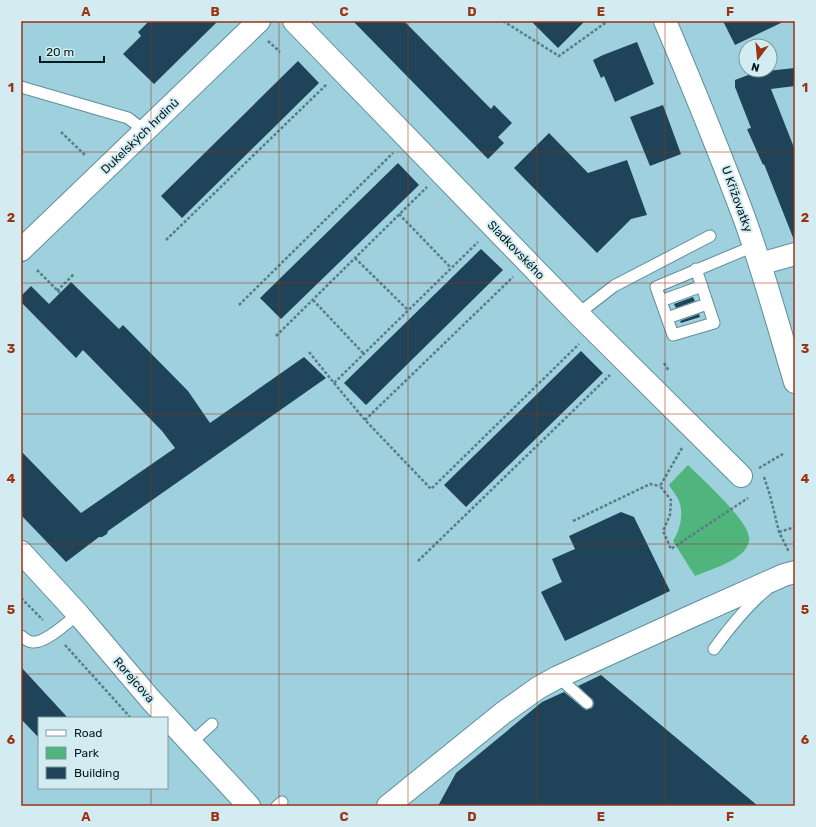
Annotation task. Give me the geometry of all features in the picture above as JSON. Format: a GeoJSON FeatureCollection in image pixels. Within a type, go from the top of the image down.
{"type":"FeatureCollection","features":[{"type":"Feature","properties":{"kind":"street","name":"Sladkovského"},"geometry":{"type":"LineString","coordinates":[[294,21],[578,314],[692,428],[749,472]]}},
{"type":"Feature","properties":{"kind":"street","name":"U Křižovatky"},"geometry":{"type":"LineString","coordinates":[[665,21],[722,159],[757,255],[795,382]]}},
{"type":"Feature","properties":{"kind":"street","name":"Dukelských hrdinů"},"geometry":{"type":"LineString","coordinates":[[21,250],[145,131],[262,30]]}},
{"type":"Feature","properties":{"kind":"street"},"geometry":{"type":"LineString","coordinates":[[757,255],[795,254]]}},
{"type":"Feature","properties":{"kind":"street","name":"Rorejcova"},"geometry":{"type":"LineString","coordinates":[[21,552],[78,614],[167,717]]}},
{"type":"Feature","properties":{"kind":"street"},"geometry":{"type":"LineString","coordinates":[[399,803],[503,713],[538,688],[558,677],[692,616],[790,567]]}},
{"type":"Feature","properties":{"kind":"street","name":"Rorejcova"},"geometry":{"type":"LineString","coordinates":[[168,718],[249,806]]}},
{"type":"Feature","properties":{"kind":"lane"},"geometry":{"type":"LineString","coordinates":[[21,87],[128,118],[145,131]]}},
{"type":"Feature","properties":{"kind":"lane"},"geometry":{"type":"LineString","coordinates":[[578,314],[614,286],[710,236]]}},
{"type":"Feature","properties":{"kind":"lane"},"geometry":{"type":"LineString","coordinates":[[696,269],[714,323],[673,335],[656,287],[696,269],[757,255]]}},
{"type":"Feature","properties":{"kind":"lane"},"geometry":{"type":"LineString","coordinates":[[661,301],[702,286]]}},
{"type":"Feature","properties":{"kind":"lane"},"geometry":{"type":"LineString","coordinates":[[667,318],[707,304]]}},
{"type":"Feature","properties":{"kind":"lane"},"geometry":{"type":"LineString","coordinates":[[714,649],[745,609],[790,567]]}},
{"type":"Feature","properties":{"kind":"lane"},"geometry":{"type":"LineString","coordinates":[[21,636],[31,642],[39,642],[55,632],[78,614]]}},
{"type":"Feature","properties":{"kind":"lane"},"geometry":{"type":"LineString","coordinates":[[558,677],[587,703]]}},
{"type":"Feature","properties":{"kind":"lane"},"geometry":{"type":"LineString","coordinates":[[191,743],[212,724]]}},
{"type":"Feature","properties":{"kind":"path"},"geometry":{"type":"LineString","coordinates":[[503,21],[559,56],[608,21]]}},
{"type":"Feature","properties":{"kind":"path"},"geometry":{"type":"LineString","coordinates":[[262,30],[280,52]]}},
{"type":"Feature","properties":{"kind":"path"},"geometry":{"type":"LineString","coordinates":[[166,240],[341,70]]}},
{"type":"Feature","properties":{"kind":"path"},"geometry":{"type":"LineString","coordinates":[[61,132],[86,156]]}},
{"type":"Feature","properties":{"kind":"path"},"geometry":{"type":"LineString","coordinates":[[239,305],[407,138]]}},
{"type":"Feature","properties":{"kind":"path"},"geometry":{"type":"LineString","coordinates":[[276,336],[441,173]]}},
{"type":"Feature","properties":{"kind":"path"},"geometry":{"type":"LineString","coordinates":[[399,214],[451,268]]}},
{"type":"Feature","properties":{"kind":"path"},"geometry":{"type":"LineString","coordinates":[[334,383],[493,227]]}},
{"type":"Feature","properties":{"kind":"path"},"geometry":{"type":"LineString","coordinates":[[355,258],[408,310]]}},
{"type":"Feature","properties":{"kind":"path"},"geometry":{"type":"LineString","coordinates":[[364,420],[528,262]]}},
{"type":"Feature","properties":{"kind":"path"},"geometry":{"type":"LineString","coordinates":[[37,270],[58,292],[74,274]]}},
{"type":"Feature","properties":{"kind":"path"},"geometry":{"type":"LineString","coordinates":[[313,300],[364,354]]}},
{"type":"Feature","properties":{"kind":"path"},"geometry":{"type":"LineString","coordinates":[[309,352],[364,420],[431,489],[594,330]]}},
{"type":"Feature","properties":{"kind":"path"},"geometry":{"type":"LineString","coordinates":[[418,561],[625,361]]}},
{"type":"Feature","properties":{"kind":"path"},"geometry":{"type":"LineString","coordinates":[[660,486],[692,428]]}},
{"type":"Feature","properties":{"kind":"path"},"geometry":{"type":"LineString","coordinates":[[749,472],[783,454]]}},
{"type":"Feature","properties":{"kind":"path"},"geometry":{"type":"LineString","coordinates":[[573,521],[650,484],[660,486],[671,500],[670,516],[663,531],[671,550],[752,494]]}},
{"type":"Feature","properties":{"kind":"path"},"geometry":{"type":"LineString","coordinates":[[790,567],[779,532],[795,527]]}},
{"type":"Feature","properties":{"kind":"path"},"geometry":{"type":"LineString","coordinates":[[21,598],[55,632],[130,717]]}},
{"type":"Feature","properties":{"kind":"green space"},"geometry":{"type":"Polygon","coordinates":[[[688,465],[733,510],[741,520],[749,537],[748,544],[744,551],[734,559],[721,566],[695,576],[673,541],[678,532],[681,511],[678,499],[669,485],[688,465]]]}},
{"type":"Feature","properties":{"kind":"building"},"geometry":{"type":"Polygon","coordinates":[[[149,21],[218,21],[154,84],[123,54],[141,36],[138,32],[149,21]]]}},
{"type":"Feature","properties":{"kind":"building"},"geometry":{"type":"Polygon","coordinates":[[[353,21],[404,21],[491,109],[494,105],[512,123],[498,137],[504,143],[488,159],[353,21]]]}},
{"type":"Feature","properties":{"kind":"building"},"geometry":{"type":"Polygon","coordinates":[[[531,21],[585,21],[558,48],[531,21]]]}},
{"type":"Feature","properties":{"kind":"building"},"geometry":{"type":"Polygon","coordinates":[[[723,21],[785,21],[750,38],[738,38],[738,44],[735,45],[723,21]]]}},
{"type":"Feature","properties":{"kind":"building"},"geometry":{"type":"Polygon","coordinates":[[[637,42],[654,84],[615,102],[604,76],[601,78],[593,60],[637,42]]]}},
{"type":"Feature","properties":{"kind":"building"},"geometry":{"type":"Polygon","coordinates":[[[298,61],[319,83],[182,218],[161,196],[298,61]]]}},
{"type":"Feature","properties":{"kind":"building"},"geometry":{"type":"Polygon","coordinates":[[[795,68],[795,86],[771,89],[795,150],[795,240],[764,164],[763,165],[747,129],[751,128],[735,87],[735,80],[740,78],[778,78],[778,70],[795,68]]]}},
{"type":"Feature","properties":{"kind":"building"},"geometry":{"type":"Polygon","coordinates":[[[663,105],[681,154],[650,166],[630,117],[663,105]]]}},
{"type":"Feature","properties":{"kind":"building"},"geometry":{"type":"Polygon","coordinates":[[[549,133],[588,173],[627,160],[647,215],[631,219],[597,253],[514,168],[549,133]]]}},
{"type":"Feature","properties":{"kind":"building"},"geometry":{"type":"Polygon","coordinates":[[[398,163],[419,185],[281,319],[260,298],[398,163]]]}},
{"type":"Feature","properties":{"kind":"building"},"geometry":{"type":"Polygon","coordinates":[[[481,249],[503,270],[366,405],[344,383],[481,249]]]}},
{"type":"Feature","properties":{"kind":"building"},"geometry":{"type":"Polygon","coordinates":[[[71,282],[119,329],[123,325],[188,391],[210,423],[304,357],[326,378],[108,531],[107,534],[99,537],[66,562],[21,515],[21,451],[81,513],[175,448],[162,431],[83,350],[76,358],[21,302],[21,296],[31,286],[49,304],[71,282]]]}},
{"type":"Feature","properties":{"kind":"building"},"geometry":{"type":"Polygon","coordinates":[[[693,297],[695,301],[676,308],[674,304],[693,297]]]}},
{"type":"Feature","properties":{"kind":"building"},"geometry":{"type":"Polygon","coordinates":[[[699,314],[700,317],[681,323],[680,321],[699,314]]]}},
{"type":"Feature","properties":{"kind":"building"},"geometry":{"type":"Polygon","coordinates":[[[581,351],[603,373],[466,507],[444,485],[581,351]]]}},
{"type":"Feature","properties":{"kind":"building"},"geometry":{"type":"Polygon","coordinates":[[[621,512],[634,517],[670,591],[565,641],[541,592],[562,582],[552,559],[575,549],[569,536],[621,512]]]}},
{"type":"Feature","properties":{"kind":"building"},"geometry":{"type":"Polygon","coordinates":[[[21,667],[67,717],[38,717],[38,737],[21,719],[21,667]]]}},
{"type":"Feature","properties":{"kind":"building"},"geometry":{"type":"Polygon","coordinates":[[[601,675],[758,806],[438,806],[456,773],[542,702],[564,692],[586,710],[592,708],[594,704],[593,700],[578,686],[601,675]]]}}]}
